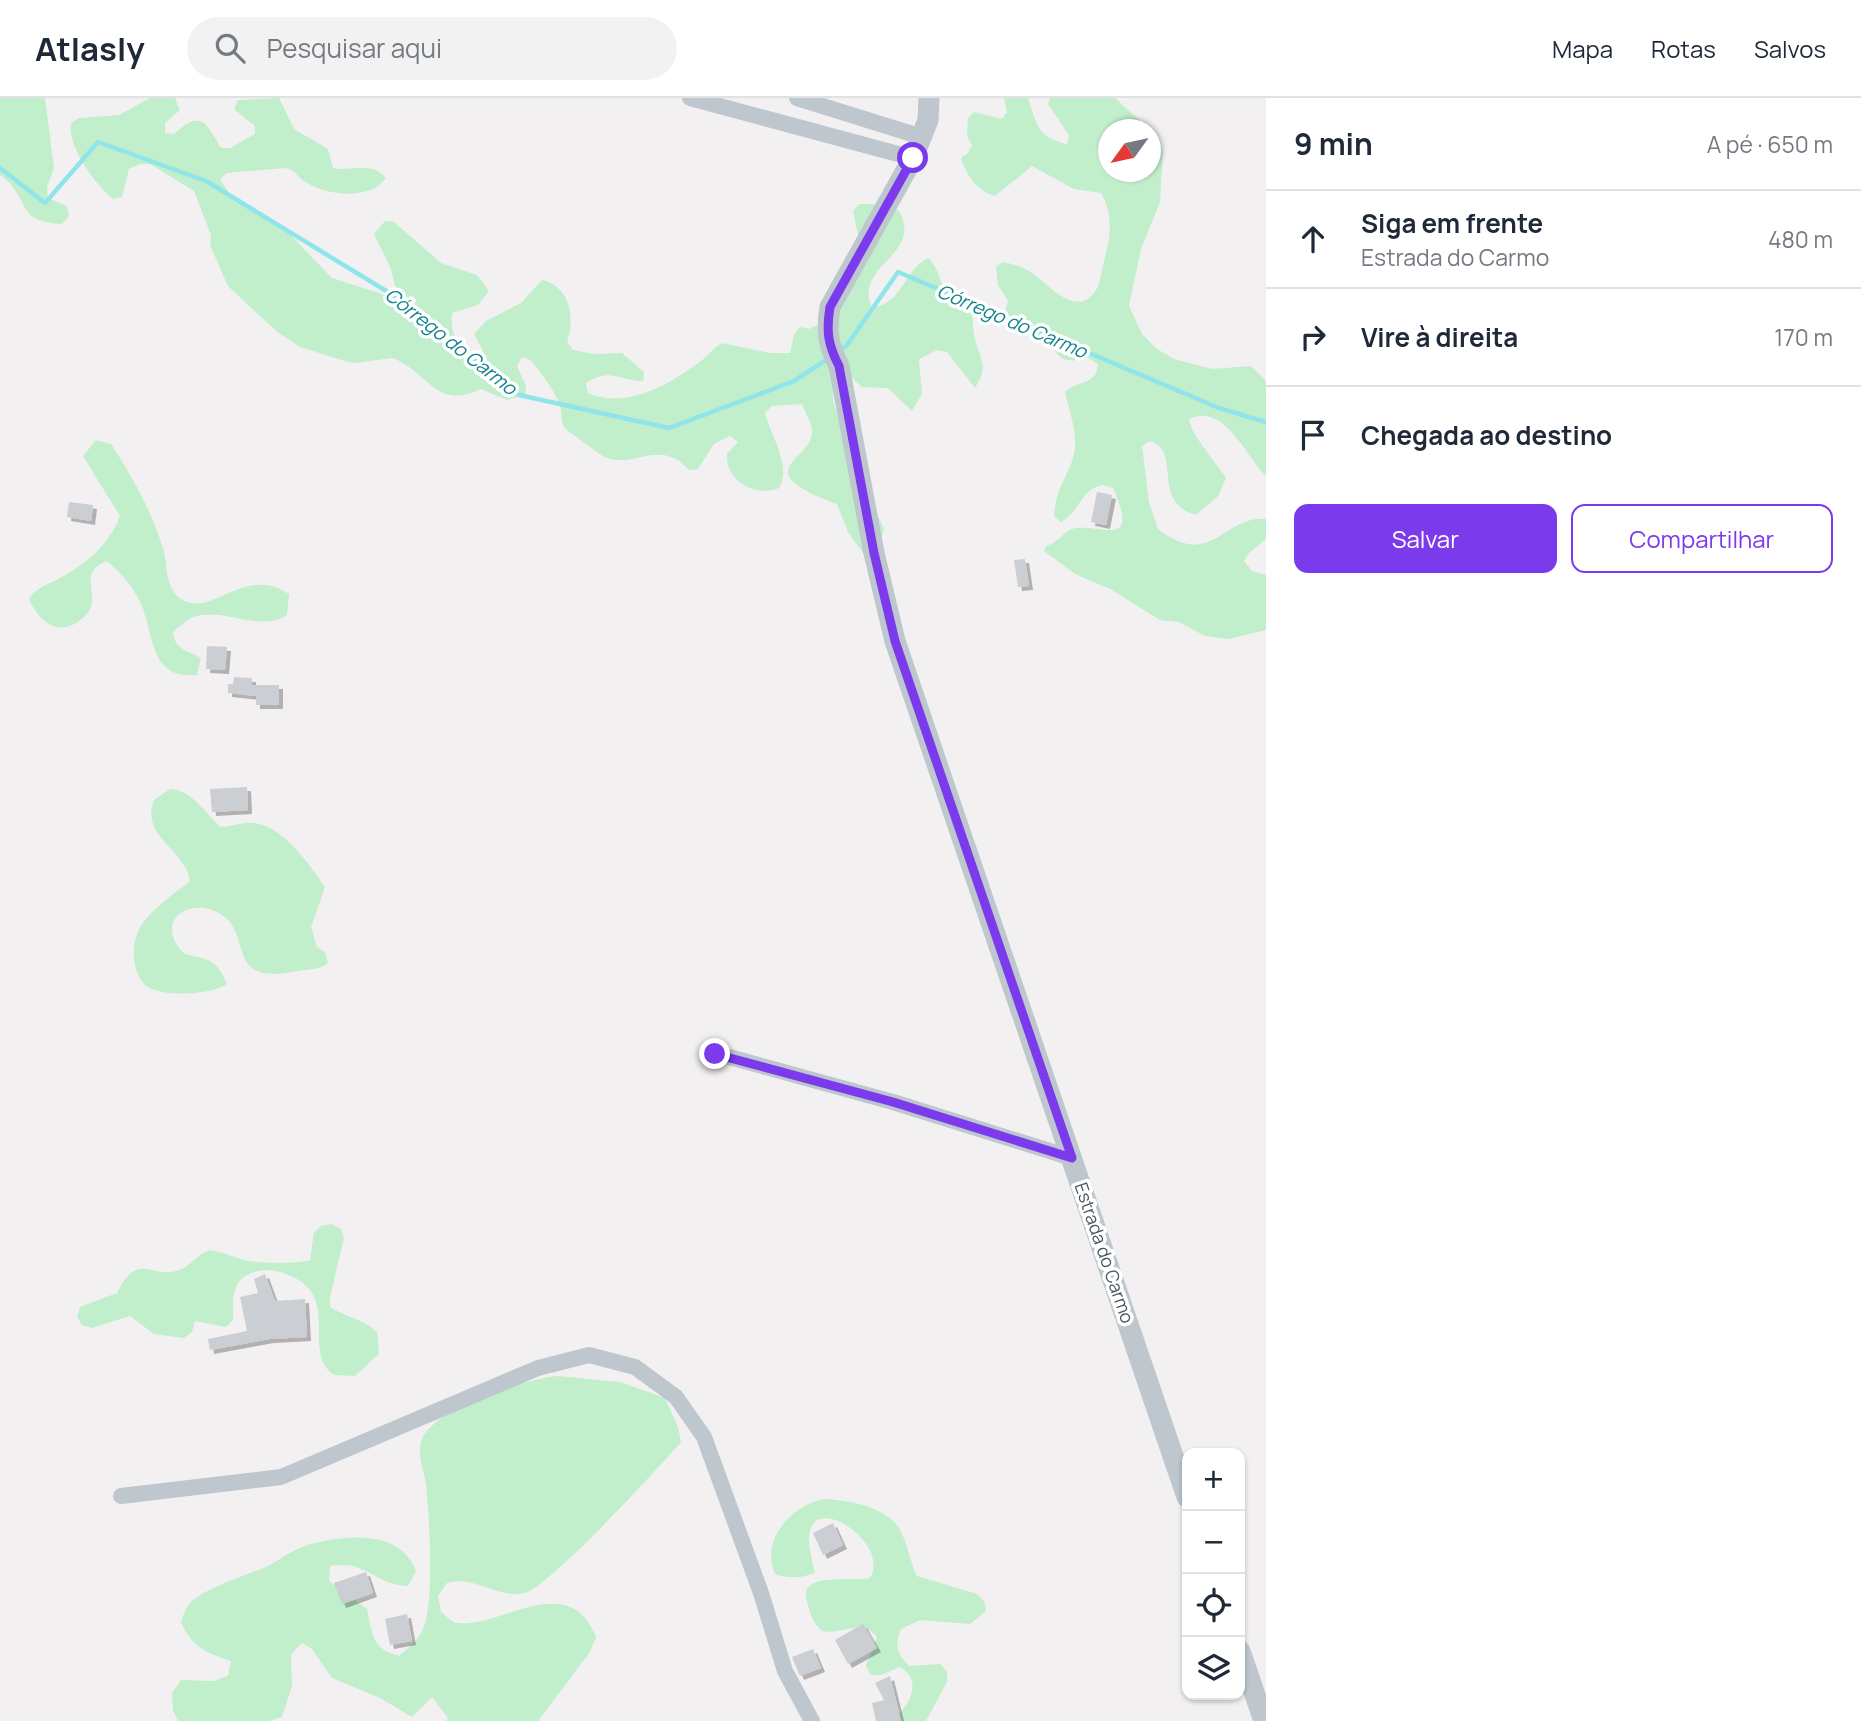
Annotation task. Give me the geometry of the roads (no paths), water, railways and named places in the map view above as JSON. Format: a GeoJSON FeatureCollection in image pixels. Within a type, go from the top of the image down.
{"type":"FeatureCollection","features":[{"type":"Feature","properties":{"kind":"street"},"geometry":{"type":"LineString","coordinates":[[691,98],[725,102],[913,158]]}},
{"type":"Feature","properties":{"kind":"street"},"geometry":{"type":"LineString","coordinates":[[797,98],[843,105],[922,137]]}},
{"type":"Feature","properties":{"kind":"street","name":"Estrada do Carmo"},"geometry":{"type":"LineString","coordinates":[[929,98],[928,120],[913,158],[830,307],[826,331],[829,346],[839,366],[874,553],[895,641],[1182,1482]]}},
{"type":"Feature","properties":{"kind":"street"},"geometry":{"type":"LineString","coordinates":[[715,1054],[893,1102],[1072,1158]]}},
{"type":"Feature","properties":{"kind":"street"},"geometry":{"type":"LineString","coordinates":[[121,1496],[281,1477],[538,1368],[589,1355],[635,1367],[676,1397],[704,1437],[761,1593],[785,1671],[812,1721]]}},
{"type":"Feature","properties":{"kind":"street"},"geometry":{"type":"LineString","coordinates":[[1245,1666],[1264,1721]]}},
{"type":"Feature","properties":{"kind":"waterway","name":"Córrego do Carmo"},"geometry":{"type":"LineString","coordinates":[[0,168],[45,203],[98,142],[206,181],[406,303],[519,395],[669,428],[794,381],[829,358]]}},
{"type":"Feature","properties":{"kind":"waterway","name":"Córrego do Carmo"},"geometry":{"type":"LineString","coordinates":[[839,351],[847,345],[898,272],[1219,408],[1266,422]]}}]}
